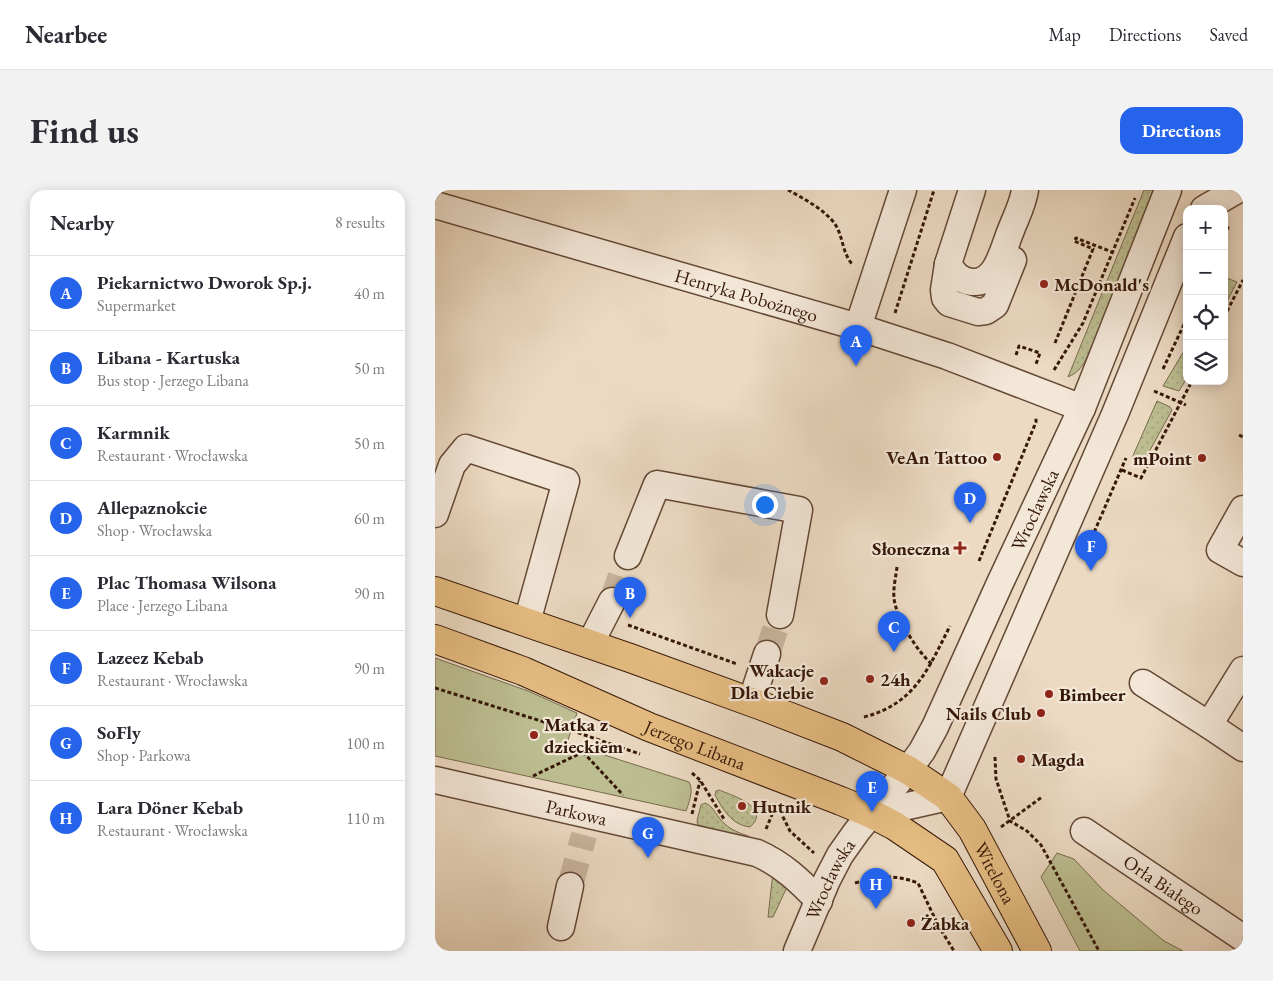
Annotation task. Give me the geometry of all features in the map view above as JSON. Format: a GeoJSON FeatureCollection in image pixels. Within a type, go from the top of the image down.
{"type":"FeatureCollection","features":[{"type":"Feature","properties":{"kind":"main road"},"geometry":{"type":"LineString","coordinates":[[435,590],[812,725],[842,737],[908,770]]}},
{"type":"Feature","properties":{"kind":"main road","name":"Jerzego Libana"},"geometry":{"type":"LineString","coordinates":[[435,639],[523,671],[649,727],[873,814],[918,840],[945,860]]}},
{"type":"Feature","properties":{"kind":"main road","name":"Witelona"},"geometry":{"type":"LineString","coordinates":[[908,770],[948,797],[972,829],[1037,951]]}},
{"type":"Feature","properties":{"kind":"main road","name":"Witelona"},"geometry":{"type":"LineString","coordinates":[[945,860],[998,951]]}},
{"type":"Feature","properties":{"kind":"street"},"geometry":{"type":"LineString","coordinates":[[858,327],[903,190]]}},
{"type":"Feature","properties":{"kind":"street"},"geometry":{"type":"LineString","coordinates":[[973,190],[948,264],[943,290],[945,298],[949,303],[978,312],[986,311],[995,305],[1042,190]]}},
{"type":"Feature","properties":{"kind":"street"},"geometry":{"type":"LineString","coordinates":[[948,264],[955,275],[963,281],[986,280],[991,275],[1004,247],[1025,190]]}},
{"type":"Feature","properties":{"kind":"street","name":"Wrocławska"},"geometry":{"type":"LineString","coordinates":[[797,951],[833,867],[853,835],[873,814],[922,751],[935,728],[999,583],[1081,408],[1168,190]]}},
{"type":"Feature","properties":{"kind":"street"},"geometry":{"type":"LineString","coordinates":[[1200,205],[1206,190]]}},
{"type":"Feature","properties":{"kind":"street"},"geometry":{"type":"LineString","coordinates":[[1211,205],[1237,190]]}},
{"type":"Feature","properties":{"kind":"street","name":"Henryka Pobożnego"},"geometry":{"type":"LineString","coordinates":[[435,205],[858,327],[957,360],[1081,408]]}},
{"type":"Feature","properties":{"kind":"street","name":"Wrocławska"},"geometry":{"type":"LineString","coordinates":[[948,797],[1111,422],[1183,246]]}},
{"type":"Feature","properties":{"kind":"street"},"geometry":{"type":"LineString","coordinates":[[435,514],[452,465],[466,448],[566,481],[527,622]]}},
{"type":"Feature","properties":{"kind":"street"},"geometry":{"type":"LineString","coordinates":[[628,556],[657,484],[799,510],[780,615]]}},
{"type":"Feature","properties":{"kind":"street"},"geometry":{"type":"LineString","coordinates":[[1243,509],[1220,550],[1243,563]]}},
{"type":"Feature","properties":{"kind":"street"},"geometry":{"type":"LineString","coordinates":[[590,644],[612,601]]}},
{"type":"Feature","properties":{"kind":"street"},"geometry":{"type":"LineString","coordinates":[[751,702],[767,654]]}},
{"type":"Feature","properties":{"kind":"street"},"geometry":{"type":"LineString","coordinates":[[1209,725],[1243,670]]}},
{"type":"Feature","properties":{"kind":"street"},"geometry":{"type":"LineString","coordinates":[[1143,683],[1243,748]]}},
{"type":"Feature","properties":{"kind":"street","name":"Parkowa"},"geometry":{"type":"LineString","coordinates":[[435,782],[496,793],[587,825],[654,829],[760,854],[792,874],[819,901]]}},
{"type":"Feature","properties":{"kind":"street"},"geometry":{"type":"LineString","coordinates":[[873,814],[948,797]]}},
{"type":"Feature","properties":{"kind":"street","name":"Orła Białego"},"geometry":{"type":"LineString","coordinates":[[1083,831],[1243,938]]}},
{"type":"Feature","properties":{"kind":"street"},"geometry":{"type":"LineString","coordinates":[[561,928],[570,886]]}},
{"type":"Feature","properties":{"kind":"path"},"geometry":{"type":"LineString","coordinates":[[788,190],[810,202],[835,225],[847,258],[858,270]]}},
{"type":"Feature","properties":{"kind":"path"},"geometry":{"type":"LineString","coordinates":[[1052,372],[1083,323],[1136,196]]}},
{"type":"Feature","properties":{"kind":"path"},"geometry":{"type":"LineString","coordinates":[[1055,343],[1093,249],[1074,241],[1076,238],[1113,252]]}},
{"type":"Feature","properties":{"kind":"path"},"geometry":{"type":"LineString","coordinates":[[1228,309],[1243,280]]}},
{"type":"Feature","properties":{"kind":"path"},"geometry":{"type":"LineString","coordinates":[[1015,358],[1019,346],[1034,349],[1040,353],[1035,366]]}},
{"type":"Feature","properties":{"kind":"path"},"geometry":{"type":"LineString","coordinates":[[1122,470],[1141,478],[1190,385]]}},
{"type":"Feature","properties":{"kind":"path"},"geometry":{"type":"LineString","coordinates":[[1154,390],[1186,405]]}},
{"type":"Feature","properties":{"kind":"path"},"geometry":{"type":"LineString","coordinates":[[977,566],[1036,422]]}},
{"type":"Feature","properties":{"kind":"path"},"geometry":{"type":"LineString","coordinates":[[897,567],[894,598],[903,624],[916,646],[931,664]]}},
{"type":"Feature","properties":{"kind":"path"},"geometry":{"type":"LineString","coordinates":[[862,718],[881,713],[899,703],[912,690],[931,664],[954,618]]}},
{"type":"Feature","properties":{"kind":"path"},"geometry":{"type":"LineString","coordinates":[[435,688],[647,756]]}},
{"type":"Feature","properties":{"kind":"path"},"geometry":{"type":"LineString","coordinates":[[496,793],[604,742]]}},
{"type":"Feature","properties":{"kind":"path"},"geometry":{"type":"LineString","coordinates":[[583,752],[654,829]]}},
{"type":"Feature","properties":{"kind":"path"},"geometry":{"type":"LineString","coordinates":[[996,753],[996,779],[1010,821],[1027,831],[1041,845],[1099,951]]}},
{"type":"Feature","properties":{"kind":"path"},"geometry":{"type":"LineString","coordinates":[[706,777],[689,771],[700,780],[724,820],[730,824]]}},
{"type":"Feature","properties":{"kind":"path"},"geometry":{"type":"LineString","coordinates":[[687,836],[700,780]]}},
{"type":"Feature","properties":{"kind":"path"},"geometry":{"type":"LineString","coordinates":[[1010,821],[1042,797]]}},
{"type":"Feature","properties":{"kind":"path"},"geometry":{"type":"LineString","coordinates":[[770,801],[777,804],[790,831],[810,850],[855,883],[885,876],[903,878],[918,883],[937,925],[953,951]]}},
{"type":"Feature","properties":{"kind":"green space"},"geometry":{"type":"Polygon","coordinates":[[[1144,190],[1153,190],[1093,345],[1081,368],[1068,377],[1144,190]]]}},
{"type":"Feature","properties":{"kind":"green space"},"geometry":{"type":"Polygon","coordinates":[[[1228,279],[1237,282],[1228,299],[1228,279]]]}},
{"type":"Feature","properties":{"kind":"green space"},"geometry":{"type":"Polygon","coordinates":[[[1183,353],[1183,384],[1179,391],[1163,386],[1183,353]]]}},
{"type":"Feature","properties":{"kind":"green space"},"geometry":{"type":"Polygon","coordinates":[[[1157,401],[1170,407],[1172,410],[1143,463],[1132,458],[1157,401]]]}},
{"type":"Feature","properties":{"kind":"green space"},"geometry":{"type":"Polygon","coordinates":[[[435,658],[528,691],[577,713],[567,743],[689,782],[691,792],[686,811],[435,756],[435,658]]]}},
{"type":"Feature","properties":{"kind":"green space"},"geometry":{"type":"Polygon","coordinates":[[[719,790],[748,803],[753,808],[756,820],[750,827],[738,823],[729,816],[715,795],[716,791],[719,790]]]}},
{"type":"Feature","properties":{"kind":"green space"},"geometry":{"type":"Polygon","coordinates":[[[705,803],[711,807],[727,826],[749,838],[698,825],[697,821],[701,805],[705,803]]]}},
{"type":"Feature","properties":{"kind":"green space"},"geometry":{"type":"Polygon","coordinates":[[[1057,853],[1074,859],[1103,890],[1164,941],[1183,951],[1080,951],[1041,877],[1057,853]]]}},
{"type":"Feature","properties":{"kind":"green space"},"geometry":{"type":"Polygon","coordinates":[[[773,872],[787,887],[773,917],[768,917],[773,872]]]}},
{"type":"Feature","properties":{"kind":"tunnel"},"geometry":{"type":"LineString","coordinates":[[612,601],[628,556]]}},
{"type":"Feature","properties":{"kind":"tunnel"},"geometry":{"type":"LineString","coordinates":[[767,654],[780,615]]}},
{"type":"Feature","properties":{"kind":"tunnel"},"geometry":{"type":"LineString","coordinates":[[570,886],[584,835]]}},
{"type":"Feature","properties":{"kind":"place","name":"McDonald's"},"geometry":{"type":"Point","coordinates":[1044,284]}},
{"type":"Feature","properties":{"kind":"place","name":"Piekarnictwo Dworok Sp.j."},"geometry":{"type":"Point","coordinates":[856,366]}},
{"type":"Feature","properties":{"kind":"place","name":"VeAn Tattoo"},"geometry":{"type":"Point","coordinates":[997,457]}},
{"type":"Feature","properties":{"kind":"place","name":"mPoint"},"geometry":{"type":"Point","coordinates":[1202,458]}},
{"type":"Feature","properties":{"kind":"place","name":"Allepaznokcie"},"geometry":{"type":"Point","coordinates":[970,523]}},
{"type":"Feature","properties":{"kind":"place","name":"Słoneczna"},"geometry":{"type":"Point","coordinates":[960,548]}},
{"type":"Feature","properties":{"kind":"place","name":"Lazeez Kebab"},"geometry":{"type":"Point","coordinates":[1091,571]}},
{"type":"Feature","properties":{"kind":"place","name":"Libana - Kartuska"},"geometry":{"type":"Point","coordinates":[630,618]}},
{"type":"Feature","properties":{"kind":"place","name":"Karmnik"},"geometry":{"type":"Point","coordinates":[894,652]}},
{"type":"Feature","properties":{"kind":"place","name":"24h"},"geometry":{"type":"Point","coordinates":[870,679]}},
{"type":"Feature","properties":{"kind":"place","name":"Wakacje Dla Ciebie"},"geometry":{"type":"Point","coordinates":[824,681]}},
{"type":"Feature","properties":{"kind":"place","name":"Bimbeer"},"geometry":{"type":"Point","coordinates":[1049,694]}},
{"type":"Feature","properties":{"kind":"place","name":"Nails Club"},"geometry":{"type":"Point","coordinates":[1041,713]}},
{"type":"Feature","properties":{"kind":"place","name":"Matka z dzieckiem"},"geometry":{"type":"Point","coordinates":[534,735]}},
{"type":"Feature","properties":{"kind":"place","name":"Magda"},"geometry":{"type":"Point","coordinates":[1021,759]}},
{"type":"Feature","properties":{"kind":"place","name":"Hutnik"},"geometry":{"type":"Point","coordinates":[742,806]}},
{"type":"Feature","properties":{"kind":"place","name":"Plac Thomasa Wilsona"},"geometry":{"type":"Point","coordinates":[872,812]}},
{"type":"Feature","properties":{"kind":"place","name":"SoFly"},"geometry":{"type":"Point","coordinates":[648,858]}},
{"type":"Feature","properties":{"kind":"place","name":"Lara Döner Kebab"},"geometry":{"type":"Point","coordinates":[876,909]}},
{"type":"Feature","properties":{"kind":"place","name":"Żabka"},"geometry":{"type":"Point","coordinates":[911,923]}}]}
